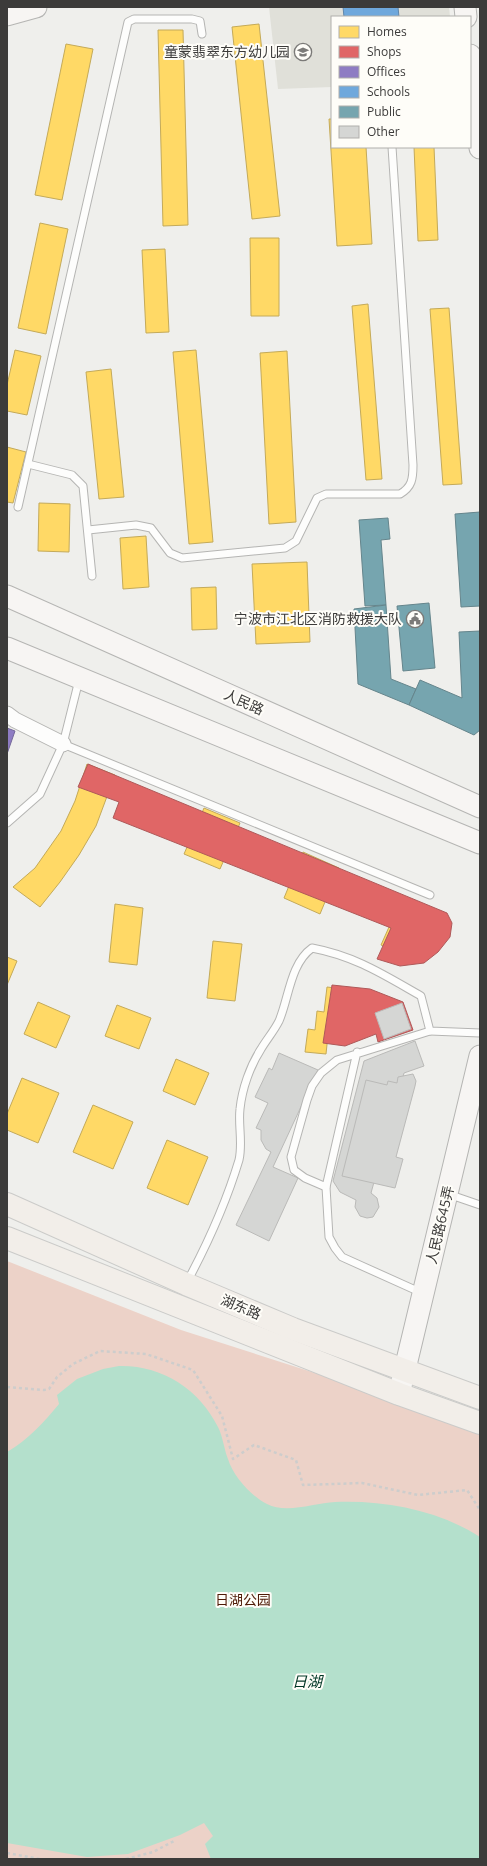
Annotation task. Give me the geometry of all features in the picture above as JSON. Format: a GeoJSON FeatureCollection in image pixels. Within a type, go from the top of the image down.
{"type":"FeatureCollection","features":[{"type":"Feature","properties":{"kind":"main road"},"geometry":{"type":"LineString","coordinates":[[7,15],[36,7]]}},
{"type":"Feature","properties":{"kind":"main road"},"geometry":{"type":"LineString","coordinates":[[471,76],[472,96],[480,148]]}},
{"type":"Feature","properties":{"kind":"main road","name":"人民路"},"geometry":{"type":"LineString","coordinates":[[7,596],[480,807]]}},
{"type":"Feature","properties":{"kind":"main road"},"geometry":{"type":"LineString","coordinates":[[7,648],[480,843]]}},
{"type":"Feature","properties":{"kind":"main road","name":"人民路645弄"},"geometry":{"type":"LineString","coordinates":[[399,1394],[480,1056]]}},
{"type":"Feature","properties":{"kind":"main road","name":"湖东路"},"geometry":{"type":"LineString","coordinates":[[7,1204],[186,1284],[293,1329],[480,1398]]}},
{"type":"Feature","properties":{"kind":"main road","name":"湖东路"},"geometry":{"type":"LineString","coordinates":[[7,1238],[399,1394],[480,1423]]}},
{"type":"Feature","properties":{"kind":"street"},"geometry":{"type":"LineString","coordinates":[[7,714],[15,720],[64,744]]}},
{"type":"Feature","properties":{"kind":"lane"},"geometry":{"type":"LineString","coordinates":[[18,507],[128,22],[134,19],[192,19],[200,22],[202,34]]}},
{"type":"Feature","properties":{"kind":"lane"},"geometry":{"type":"LineString","coordinates":[[88,530],[136,525],[152,528],[170,553],[182,558],[286,548],[296,541],[317,498],[326,494],[400,494],[408,490],[413,480],[413,465],[392,148]]}},
{"type":"Feature","properties":{"kind":"lane"},"geometry":{"type":"LineString","coordinates":[[28,464],[72,474],[83,486],[92,576]]}},
{"type":"Feature","properties":{"kind":"lane"},"geometry":{"type":"LineString","coordinates":[[7,823],[40,794],[64,744],[79,678]]}},
{"type":"Feature","properties":{"kind":"lane"},"geometry":{"type":"LineString","coordinates":[[64,744],[430,895]]}},
{"type":"Feature","properties":{"kind":"lane"},"geometry":{"type":"LineString","coordinates":[[186,1284],[205,1248],[226,1198],[239,1157],[240,1109],[247,1078],[260,1050],[276,1028],[283,1012],[296,968],[306,953],[312,948],[335,952],[366,965],[421,996],[430,1031]]}},
{"type":"Feature","properties":{"kind":"lane"},"geometry":{"type":"LineString","coordinates":[[326,1187],[305,1178],[294,1170],[291,1157],[293,1146],[312,1086],[320,1073],[337,1060],[357,1052],[430,1031],[480,1033]]}},
{"type":"Feature","properties":{"kind":"lane"},"geometry":{"type":"LineString","coordinates":[[357,1052],[326,1187],[329,1237],[342,1257],[423,1294]]}},
{"type":"Feature","properties":{"kind":"lane"},"geometry":{"type":"LineString","coordinates":[[447,1194],[480,1205]]}},
{"type":"Feature","properties":{"kind":"path"},"geometry":{"type":"LineString","coordinates":[[7,1387],[48,1389],[57,1377],[73,1364],[100,1351],[146,1354],[193,1370],[222,1416],[233,1459],[254,1445],[296,1460],[303,1486],[362,1483],[418,1495],[467,1490],[480,1510]]}},
{"type":"Feature","properties":{"kind":"path"},"geometry":{"type":"LineString","coordinates":[[126,1859],[153,1852],[174,1841]]}},
{"type":"Feature","properties":{"kind":"path"},"geometry":{"type":"LineString","coordinates":[[7,1853],[40,1859]]}},
{"type":"Feature","properties":{"kind":"shaded area","name":"童蒙翡翠东方幼儿园"},"geometry":{"type":"Polygon","coordinates":[[[269,7],[449,7],[450,16],[331,16],[331,87],[278,89],[269,7]]]}},
{"type":"Feature","properties":{"kind":"green space","name":"日湖"},"geometry":{"type":"Polygon","coordinates":[[[7,1261],[181,1330],[315,1373],[480,1434],[480,1859],[7,1859],[7,1261]]]}},
{"type":"Feature","properties":{"kind":"water","name":"日湖"},"geometry":{"type":"Polygon","coordinates":[[[119,1366],[150,1370],[164,1375],[178,1382],[201,1401],[218,1427],[230,1465],[238,1479],[249,1491],[267,1504],[283,1508],[335,1502],[392,1505],[447,1520],[480,1537],[480,1859],[211,1859],[205,1844],[213,1836],[204,1823],[180,1835],[128,1854],[87,1857],[7,1843],[7,1452],[22,1442],[41,1424],[59,1404],[57,1395],[77,1379],[103,1369],[119,1366]]]}},
{"type":"Feature","properties":{"kind":"building: Homes"},"geometry":{"type":"Polygon","coordinates":[[[259,24],[280,216],[252,219],[232,27],[259,24]]]}},
{"type":"Feature","properties":{"kind":"building: Homes"},"geometry":{"type":"Polygon","coordinates":[[[158,30],[183,30],[188,225],[163,226],[158,30]]]}},
{"type":"Feature","properties":{"kind":"building: Homes"},"geometry":{"type":"Polygon","coordinates":[[[66,44],[93,49],[62,200],[35,195],[66,44]]]}},
{"type":"Feature","properties":{"kind":"building: Homes"},"geometry":{"type":"Polygon","coordinates":[[[329,119],[331,119],[331,148],[366,148],[372,244],[337,246],[329,119]]]}},
{"type":"Feature","properties":{"kind":"building: Homes"},"geometry":{"type":"Polygon","coordinates":[[[414,148],[434,148],[438,240],[418,241],[414,148]]]}},
{"type":"Feature","properties":{"kind":"building: Homes"},"geometry":{"type":"Polygon","coordinates":[[[40,223],[68,229],[46,334],[18,328],[40,223]]]}},
{"type":"Feature","properties":{"kind":"building: Homes"},"geometry":{"type":"Polygon","coordinates":[[[250,238],[279,238],[279,316],[251,316],[250,238]]]}},
{"type":"Feature","properties":{"kind":"building: Homes"},"geometry":{"type":"Polygon","coordinates":[[[165,249],[169,332],[146,333],[142,250],[165,249]]]}},
{"type":"Feature","properties":{"kind":"building: Homes"},"geometry":{"type":"Polygon","coordinates":[[[368,304],[382,479],[366,480],[352,306],[368,304]]]}},
{"type":"Feature","properties":{"kind":"building: Homes"},"geometry":{"type":"Polygon","coordinates":[[[449,308],[462,484],[443,485],[430,309],[449,308]]]}},
{"type":"Feature","properties":{"kind":"building: Homes"},"geometry":{"type":"Polygon","coordinates":[[[15,350],[41,356],[27,415],[7,411],[7,385],[15,350]]]}},
{"type":"Feature","properties":{"kind":"building: Homes"},"geometry":{"type":"Polygon","coordinates":[[[196,350],[213,542],[189,544],[173,352],[196,350]]]}},
{"type":"Feature","properties":{"kind":"building: Homes"},"geometry":{"type":"Polygon","coordinates":[[[287,351],[296,522],[269,524],[260,353],[287,351]]]}},
{"type":"Feature","properties":{"kind":"building: Homes"},"geometry":{"type":"Polygon","coordinates":[[[111,369],[124,497],[99,499],[86,372],[111,369]]]}},
{"type":"Feature","properties":{"kind":"building: Homes"},"geometry":{"type":"Polygon","coordinates":[[[7,447],[26,452],[13,503],[7,502],[7,447]]]}},
{"type":"Feature","properties":{"kind":"building: Homes"},"geometry":{"type":"Polygon","coordinates":[[[39,503],[70,504],[69,552],[38,551],[39,503]]]}},
{"type":"Feature","properties":{"kind":"building: Homes"},"geometry":{"type":"Polygon","coordinates":[[[146,536],[149,587],[123,589],[120,538],[146,536]]]}},
{"type":"Feature","properties":{"kind":"building: Homes"},"geometry":{"type":"Polygon","coordinates":[[[307,562],[310,642],[256,644],[252,564],[307,562]]]}},
{"type":"Feature","properties":{"kind":"building: Homes"},"geometry":{"type":"Polygon","coordinates":[[[216,587],[217,629],[192,630],[191,588],[216,587]]]}},
{"type":"Feature","properties":{"kind":"building: Homes"},"geometry":{"type":"Polygon","coordinates":[[[87,764],[115,775],[96,826],[79,855],[40,907],[13,887],[35,868],[61,831],[75,801],[87,764]]]}},
{"type":"Feature","properties":{"kind":"building: Homes"},"geometry":{"type":"Polygon","coordinates":[[[204,808],[240,823],[220,869],[184,854],[204,808]]]}},
{"type":"Feature","properties":{"kind":"building: Homes"},"geometry":{"type":"Polygon","coordinates":[[[303,852],[339,868],[320,914],[284,898],[303,852]]]}},
{"type":"Feature","properties":{"kind":"building: Homes"},"geometry":{"type":"Polygon","coordinates":[[[401,900],[437,915],[418,961],[381,945],[401,900]]]}},
{"type":"Feature","properties":{"kind":"building: Homes"},"geometry":{"type":"Polygon","coordinates":[[[115,904],[143,908],[137,965],[109,962],[115,904]]]}},
{"type":"Feature","properties":{"kind":"building: Homes"},"geometry":{"type":"Polygon","coordinates":[[[213,941],[242,944],[235,1001],[207,998],[213,941]]]}},
{"type":"Feature","properties":{"kind":"building: Homes"},"geometry":{"type":"Polygon","coordinates":[[[7,957],[17,961],[7,985],[7,957]]]}},
{"type":"Feature","properties":{"kind":"building: Homes"},"geometry":{"type":"Polygon","coordinates":[[[327,987],[352,990],[348,1023],[336,1021],[334,1036],[328,1035],[326,1054],[305,1052],[308,1029],[315,1030],[317,1011],[324,1012],[327,987]]]}},
{"type":"Feature","properties":{"kind":"building: Homes"},"geometry":{"type":"Polygon","coordinates":[[[38,1002],[70,1016],[56,1048],[24,1034],[38,1002]]]}},
{"type":"Feature","properties":{"kind":"building: Homes"},"geometry":{"type":"Polygon","coordinates":[[[117,1005],[151,1018],[139,1049],[105,1036],[117,1005]]]}},
{"type":"Feature","properties":{"kind":"building: Homes"},"geometry":{"type":"Polygon","coordinates":[[[176,1059],[209,1073],[195,1105],[163,1091],[176,1059]]]}},
{"type":"Feature","properties":{"kind":"building: Homes"},"geometry":{"type":"Polygon","coordinates":[[[22,1078],[59,1093],[38,1143],[7,1130],[7,1114],[22,1078]]]}},
{"type":"Feature","properties":{"kind":"building: Homes"},"geometry":{"type":"Polygon","coordinates":[[[93,1105],[133,1122],[113,1169],[73,1152],[93,1105]]]}},
{"type":"Feature","properties":{"kind":"building: Homes"},"geometry":{"type":"Polygon","coordinates":[[[167,1140],[208,1157],[188,1205],[147,1188],[167,1140]]]}},
{"type":"Feature","properties":{"kind":"building: Shops"},"geometry":{"type":"Polygon","coordinates":[[[88,764],[447,913],[452,923],[450,937],[438,952],[424,963],[400,966],[377,959],[391,928],[113,818],[119,802],[78,787],[88,764]]]}},
{"type":"Feature","properties":{"kind":"building: Shops"},"geometry":{"type":"Polygon","coordinates":[[[332,985],[370,989],[403,1002],[413,1030],[378,1042],[376,1034],[345,1046],[323,1043],[332,985]]]}},
{"type":"Feature","properties":{"kind":"building: Offices"},"geometry":{"type":"Polygon","coordinates":[[[7,728],[15,731],[7,754],[7,728]]]}},
{"type":"Feature","properties":{"kind":"building: Schools"},"geometry":{"type":"Polygon","coordinates":[[[343,7],[398,7],[399,16],[344,16],[343,7]]]}},
{"type":"Feature","properties":{"kind":"building: Public"},"geometry":{"type":"Polygon","coordinates":[[[480,512],[480,606],[461,607],[455,514],[480,512]]]}},
{"type":"Feature","properties":{"kind":"building: Public"},"geometry":{"type":"Polygon","coordinates":[[[388,518],[390,539],[381,540],[386,605],[365,606],[359,520],[388,518]]]}},
{"type":"Feature","properties":{"kind":"building: Public"},"geometry":{"type":"Polygon","coordinates":[[[429,603],[435,668],[403,671],[397,606],[429,603]]]}},
{"type":"Feature","properties":{"kind":"building: Public"},"geometry":{"type":"Polygon","coordinates":[[[386,605],[391,679],[416,689],[409,705],[358,684],[354,609],[386,605]]]}},
{"type":"Feature","properties":{"kind":"building: Public"},"geometry":{"type":"Polygon","coordinates":[[[480,631],[480,730],[474,735],[409,705],[420,680],[462,698],[459,632],[480,631]]]}},
{"type":"Feature","properties":{"kind":"building: Other"},"geometry":{"type":"Polygon","coordinates":[[[402,1003],[411,1029],[384,1039],[375,1013],[402,1003]]]}},
{"type":"Feature","properties":{"kind":"building: Other"},"geometry":{"type":"Polygon","coordinates":[[[415,1041],[424,1066],[404,1073],[371,1193],[377,1198],[379,1207],[373,1217],[367,1218],[360,1216],[355,1207],[356,1200],[340,1192],[333,1181],[364,1061],[415,1041]]]}},
{"type":"Feature","properties":{"kind":"building: Other"},"geometry":{"type":"Polygon","coordinates":[[[279,1053],[318,1070],[273,1167],[298,1178],[269,1241],[236,1225],[271,1152],[266,1149],[261,1140],[261,1130],[256,1128],[268,1103],[255,1097],[269,1068],[272,1070],[279,1053]]]}},
{"type":"Feature","properties":{"kind":"building: Other"},"geometry":{"type":"Polygon","coordinates":[[[413,1074],[416,1081],[396,1157],[403,1159],[395,1188],[342,1176],[366,1080],[387,1085],[388,1081],[397,1083],[398,1077],[413,1074]]]}},
{"type":"Feature","properties":{"kind":"place","name":"童蒙翡翠东方幼儿园"},"geometry":{"type":"Point","coordinates":[303,52]}},
{"type":"Feature","properties":{"kind":"place","name":"宁波市江北区消防救援大队"},"geometry":{"type":"Point","coordinates":[415,619]}},
{"type":"Feature","properties":{"kind":"park label","name":"日湖公园"},"geometry":{"type":"Point","coordinates":[243,1600]}}]}
